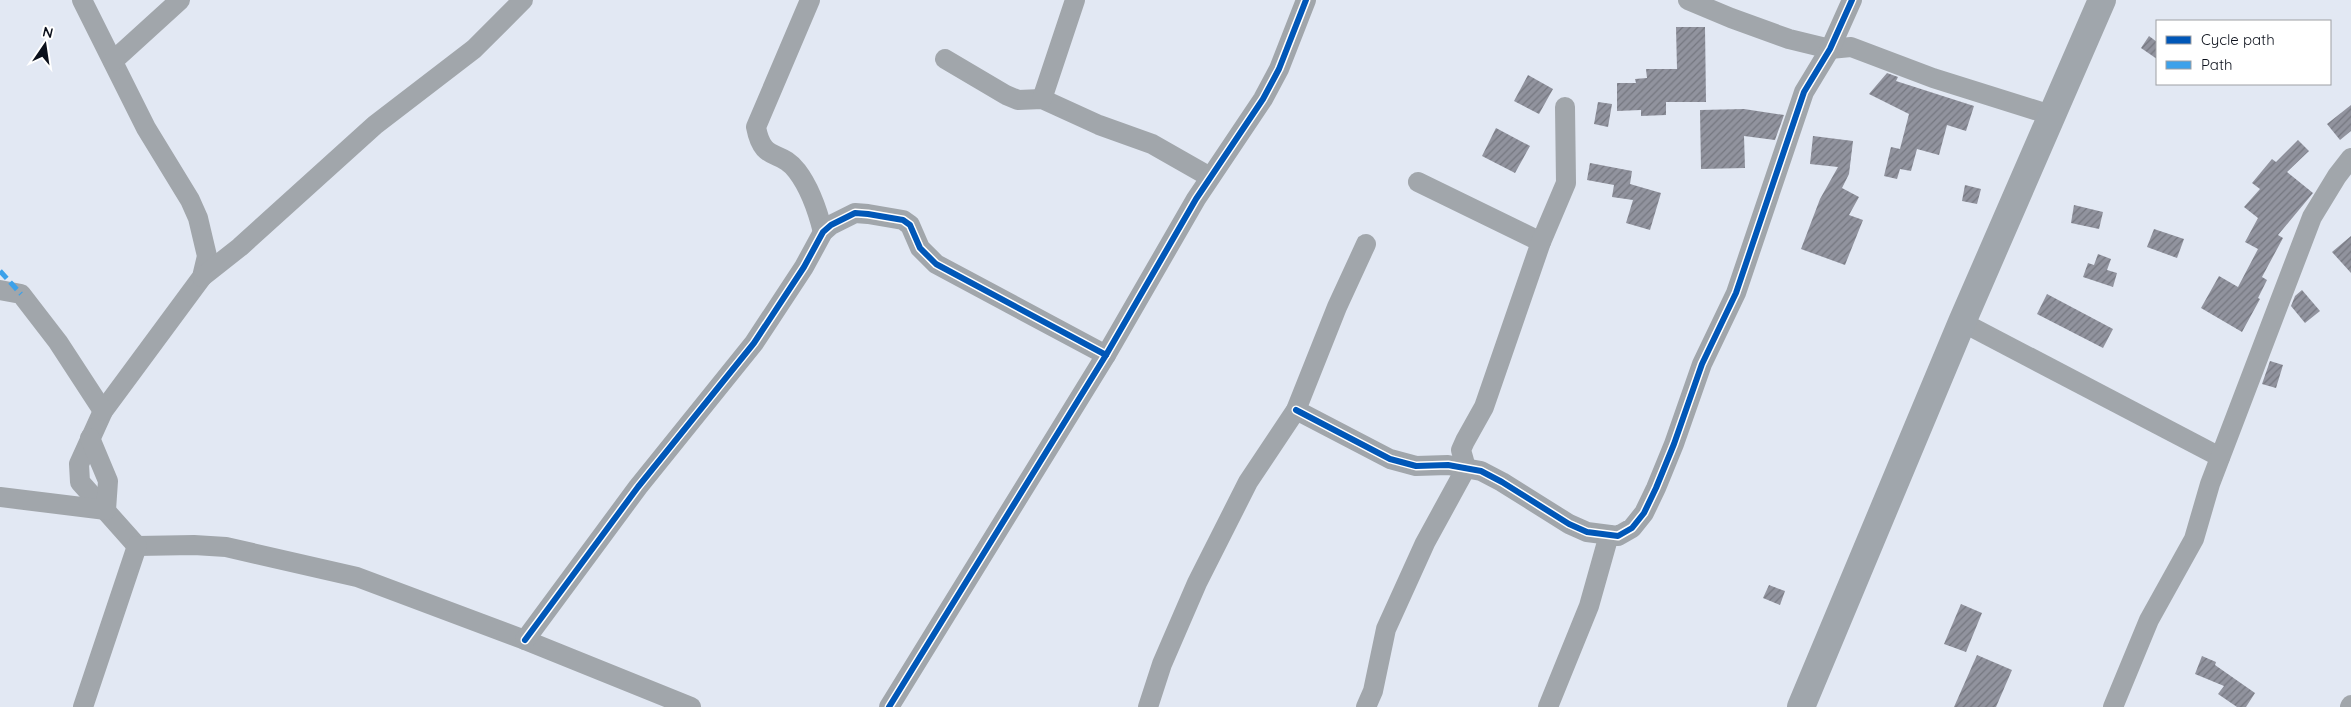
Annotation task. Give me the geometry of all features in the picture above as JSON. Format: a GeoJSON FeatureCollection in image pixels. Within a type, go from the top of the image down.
{"type":"FeatureCollection","features":[{"type":"Feature","properties":{"kind":"main road"},"geometry":{"type":"LineString","coordinates":[[1801,707],[1962,322],[2102,0]]}},
{"type":"Feature","properties":{"kind":"street"},"geometry":{"type":"LineString","coordinates":[[82,0],[146,128],[190,200],[198,218],[207,256],[202,277]]}},
{"type":"Feature","properties":{"kind":"street"},"geometry":{"type":"LineString","coordinates":[[113,61],[180,0]]}},
{"type":"Feature","properties":{"kind":"street"},"geometry":{"type":"LineString","coordinates":[[136,546],[80,482],[80,464],[103,411],[202,277],[240,247],[375,125],[474,49],[523,0]]}},
{"type":"Feature","properties":{"kind":"street"},"geometry":{"type":"LineString","coordinates":[[810,0],[756,127],[759,143],[762,148],[786,161],[796,170],[818,213],[823,232]]}},
{"type":"Feature","properties":{"kind":"street"},"geometry":{"type":"LineString","coordinates":[[1042,99],[1075,0]]}},
{"type":"Feature","properties":{"kind":"street"},"geometry":{"type":"LineString","coordinates":[[889,707],[1106,354],[1210,177],[1263,98],[1279,69],[1306,0]]}},
{"type":"Feature","properties":{"kind":"street"},"geometry":{"type":"LineString","coordinates":[[1688,0],[1789,39],[1830,49],[1851,47],[1933,78],[2051,115]]}},
{"type":"Feature","properties":{"kind":"street"},"geometry":{"type":"LineString","coordinates":[[1296,410],[1390,459],[1416,466],[1437,464],[1481,471],[1570,524],[1587,532],[1618,536],[1632,528],[1644,513],[1656,488],[1674,444],[1702,364],[1736,293],[1804,92],[1830,49],[1852,0]]}},
{"type":"Feature","properties":{"kind":"street"},"geometry":{"type":"LineString","coordinates":[[945,59],[1018,100],[1042,99],[1098,125],[1152,144],[1210,177]]}},
{"type":"Feature","properties":{"kind":"street"},"geometry":{"type":"LineString","coordinates":[[1366,707],[1374,691],[1386,629],[1425,543],[1466,468],[1462,450],[1464,441],[1484,407],[1541,242],[1566,183],[1564,107]]}},
{"type":"Feature","properties":{"kind":"street"},"geometry":{"type":"LineString","coordinates":[[2113,707],[2149,620],[2194,539],[2210,484],[2312,217],[2337,176],[2351,158]]}},
{"type":"Feature","properties":{"kind":"street"},"geometry":{"type":"LineString","coordinates":[[1418,182],[1541,242]]}},
{"type":"Feature","properties":{"kind":"street"},"geometry":{"type":"LineString","coordinates":[[525,640],[638,487],[754,343],[804,267],[823,232],[836,221],[855,214],[902,220],[910,225],[920,248],[936,264],[1106,354]]}},
{"type":"Feature","properties":{"kind":"street"},"geometry":{"type":"LineString","coordinates":[[1148,707],[1162,664],[1196,583],[1248,482],[1296,410],[1336,307],[1366,244]]}},
{"type":"Feature","properties":{"kind":"street"},"geometry":{"type":"LineString","coordinates":[[0,290],[21,294],[58,342],[103,411]]}},
{"type":"Feature","properties":{"kind":"street"},"geometry":{"type":"LineString","coordinates":[[1962,322],[2220,457]]}},
{"type":"Feature","properties":{"kind":"street"},"geometry":{"type":"LineString","coordinates":[[0,497],[106,510]]}},
{"type":"Feature","properties":{"kind":"street"},"geometry":{"type":"LineString","coordinates":[[1548,707],[1589,606],[1609,536]]}},
{"type":"Feature","properties":{"kind":"street"},"geometry":{"type":"LineString","coordinates":[[136,546],[194,545],[226,547],[357,577],[525,640],[686,706]]}},
{"type":"Feature","properties":{"kind":"street"},"geometry":{"type":"LineString","coordinates":[[83,707],[136,546]]}},
{"type":"Feature","properties":{"kind":"building"},"geometry":{"type":"Polygon","coordinates":[[[1676,27],[1705,27],[1706,102],[1666,102],[1666,115],[1641,116],[1641,110],[1617,111],[1617,83],[1636,83],[1635,79],[1647,78],[1646,69],[1677,69],[1676,27]]]}},
{"type":"Feature","properties":{"kind":"building"},"geometry":{"type":"Polygon","coordinates":[[[2149,36],[2156,41],[2156,58],[2141,48],[2149,36]]]}},
{"type":"Feature","properties":{"kind":"building"},"geometry":{"type":"Polygon","coordinates":[[[1887,73],[1898,77],[1896,81],[1974,106],[1966,131],[1947,125],[1939,155],[1917,149],[1911,171],[1900,169],[1897,179],[1884,176],[1891,147],[1900,149],[1909,114],[1869,94],[1887,73]]]}},
{"type":"Feature","properties":{"kind":"building"},"geometry":{"type":"Polygon","coordinates":[[[1528,75],[1553,89],[1539,114],[1514,101],[1528,75]]]}},
{"type":"Feature","properties":{"kind":"building"},"geometry":{"type":"Polygon","coordinates":[[[1598,102],[1612,104],[1608,127],[1594,124],[1598,102]]]}},
{"type":"Feature","properties":{"kind":"building"},"geometry":{"type":"Polygon","coordinates":[[[2351,105],[2351,131],[2340,140],[2327,124],[2351,105]]]}},
{"type":"Feature","properties":{"kind":"building"},"geometry":{"type":"Polygon","coordinates":[[[1744,109],[1784,115],[1775,140],[1744,136],[1745,168],[1701,169],[1700,110],[1744,109]]]}},
{"type":"Feature","properties":{"kind":"building"},"geometry":{"type":"Polygon","coordinates":[[[1496,128],[1530,146],[1515,173],[1482,156],[1496,128]]]}},
{"type":"Feature","properties":{"kind":"building"},"geometry":{"type":"Polygon","coordinates":[[[1813,136],[1853,141],[1849,174],[1842,188],[1859,197],[1849,215],[1863,220],[1845,265],[1801,249],[1820,199],[1838,167],[1810,164],[1813,136]]]}},
{"type":"Feature","properties":{"kind":"building"},"geometry":{"type":"Polygon","coordinates":[[[2298,140],[2309,151],[2287,172],[2313,193],[2278,235],[2283,238],[2262,277],[2267,280],[2258,298],[2260,299],[2242,332],[2201,308],[2219,276],[2238,287],[2258,249],[2245,242],[2258,218],[2244,207],[2260,189],[2252,183],[2272,159],[2276,162],[2298,140]]]}},
{"type":"Feature","properties":{"kind":"building"},"geometry":{"type":"Polygon","coordinates":[[[1590,163],[1632,171],[1630,184],[1661,193],[1650,230],[1626,223],[1633,200],[1612,197],[1614,185],[1587,180],[1590,163]]]}},
{"type":"Feature","properties":{"kind":"building"},"geometry":{"type":"Polygon","coordinates":[[[1965,185],[1981,189],[1977,204],[1962,201],[1965,185]]]}},
{"type":"Feature","properties":{"kind":"building"},"geometry":{"type":"Polygon","coordinates":[[[2074,205],[2103,212],[2099,229],[2071,223],[2074,205]]]}},
{"type":"Feature","properties":{"kind":"building"},"geometry":{"type":"Polygon","coordinates":[[[2154,229],[2184,239],[2177,258],[2147,247],[2154,229]]]}},
{"type":"Feature","properties":{"kind":"building"},"geometry":{"type":"Polygon","coordinates":[[[2351,236],[2351,273],[2332,252],[2351,236]]]}},
{"type":"Feature","properties":{"kind":"building"},"geometry":{"type":"Polygon","coordinates":[[[2098,254],[2111,259],[2107,270],[2117,273],[2113,287],[2083,277],[2088,263],[2094,265],[2098,254]]]}},
{"type":"Feature","properties":{"kind":"building"},"geometry":{"type":"Polygon","coordinates":[[[2302,290],[2320,311],[2305,323],[2291,306],[2295,296],[2302,290]]]}},
{"type":"Feature","properties":{"kind":"building"},"geometry":{"type":"Polygon","coordinates":[[[2047,294],[2113,329],[2103,348],[2037,314],[2047,294]]]}},
{"type":"Feature","properties":{"kind":"building"},"geometry":{"type":"Polygon","coordinates":[[[2270,361],[2283,365],[2276,388],[2262,384],[2270,361]]]}},
{"type":"Feature","properties":{"kind":"building"},"geometry":{"type":"Polygon","coordinates":[[[1769,585],[1785,591],[1780,605],[1763,598],[1769,585]]]}},
{"type":"Feature","properties":{"kind":"building"},"geometry":{"type":"Polygon","coordinates":[[[1961,604],[1982,613],[1966,652],[1944,644],[1961,604]]]}},
{"type":"Feature","properties":{"kind":"building"},"geometry":{"type":"Polygon","coordinates":[[[1977,655],[2012,670],[1996,707],[1954,707],[1977,655]]]}},
{"type":"Feature","properties":{"kind":"building"},"geometry":{"type":"Polygon","coordinates":[[[2202,656],[2216,662],[2215,665],[2255,693],[2246,707],[2237,707],[2218,694],[2224,686],[2195,674],[2202,656]]]}},
{"type":"Feature","properties":{"kind":"marked path"},"geometry":{"type":"LineString","coordinates":[[0,271],[21,294]]}},
{"type":"Feature","properties":{"kind":"cycle path"},"geometry":{"type":"LineString","coordinates":[[889,707],[1106,355],[1196,199],[1263,99],[1279,69],[1306,0]]}},
{"type":"Feature","properties":{"kind":"cycle path"},"geometry":{"type":"LineString","coordinates":[[1296,410],[1390,459],[1416,466],[1448,465],[1481,471],[1569,524],[1587,532],[1618,536],[1632,528],[1644,513],[1656,488],[1674,444],[1702,364],[1736,293],[1804,92],[1830,49],[1852,0]]}},
{"type":"Feature","properties":{"kind":"cycle path"},"geometry":{"type":"LineString","coordinates":[[525,640],[638,487],[754,343],[804,267],[823,232],[831,225],[855,213],[903,220],[910,225],[920,248],[936,264],[1106,355]]}}]}
